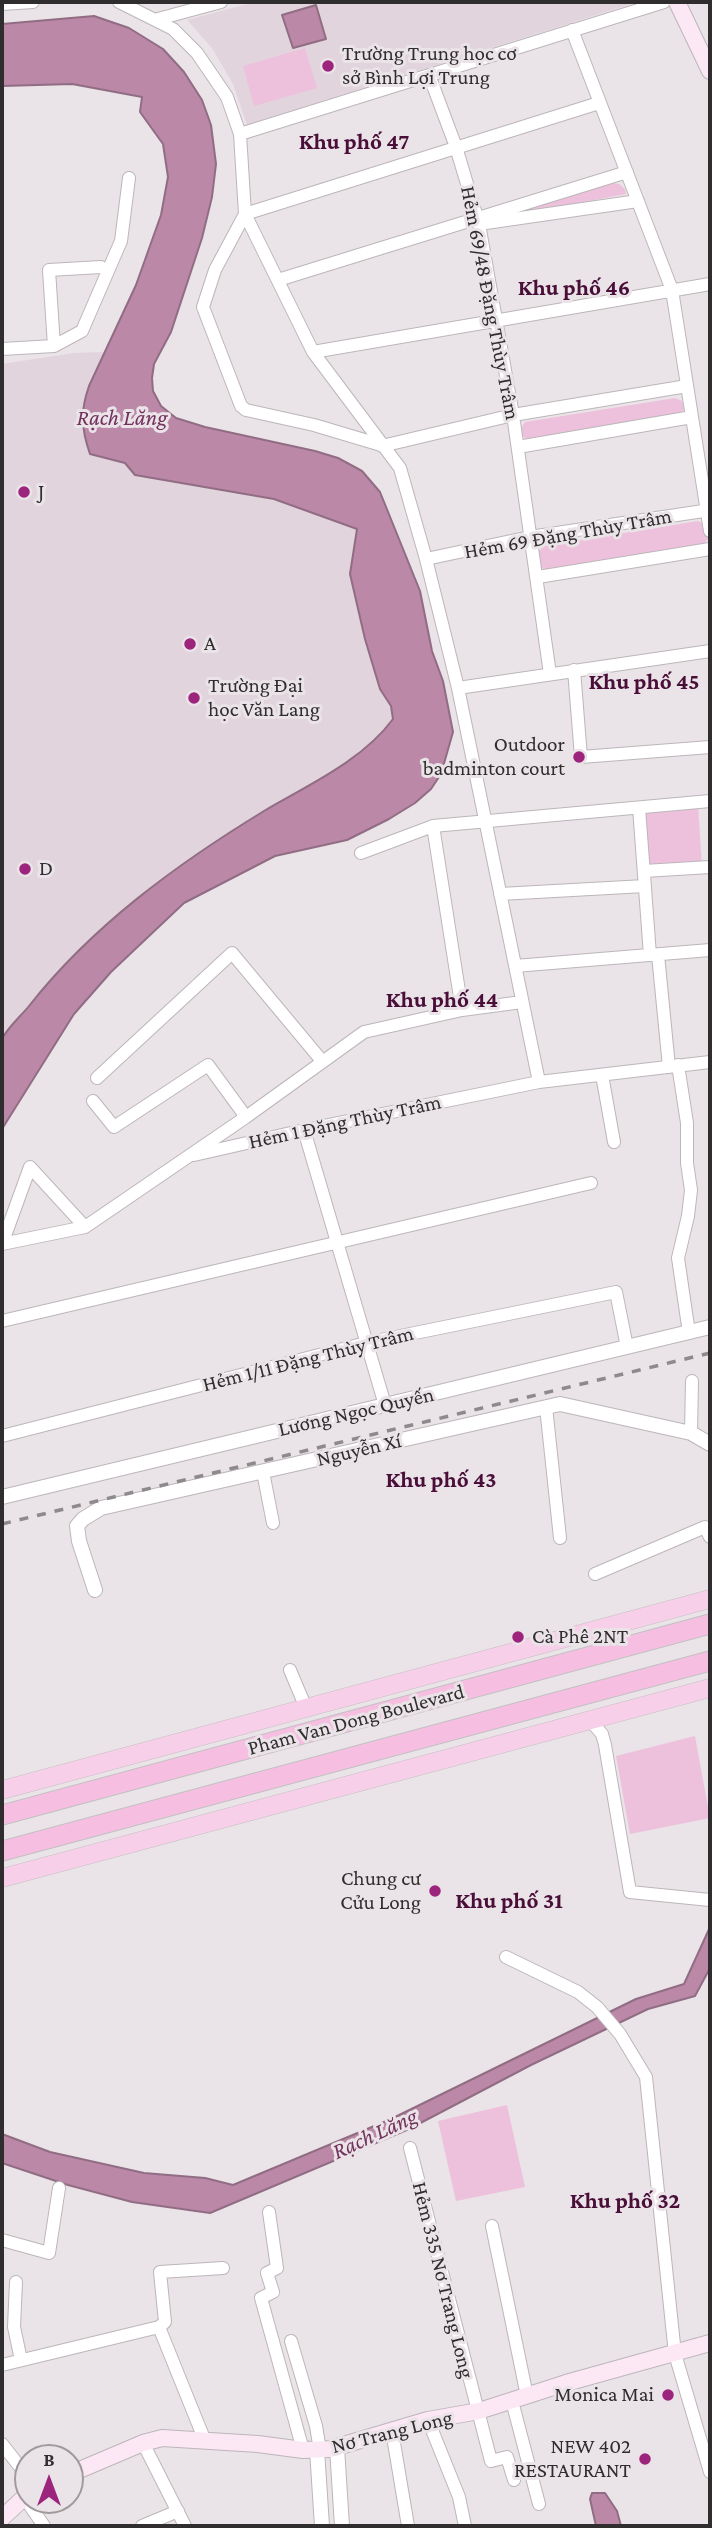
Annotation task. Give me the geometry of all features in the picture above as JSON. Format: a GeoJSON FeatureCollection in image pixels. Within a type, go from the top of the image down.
{"type":"FeatureCollection","features":[{"type":"Feature","properties":{"kind":"highway","name":"Pham Van Dong Boulevard"},"geometry":{"type":"LineString","coordinates":[[2,1815],[710,1624]]}},
{"type":"Feature","properties":{"kind":"highway","name":"Pham Van Dong Boulevard"},"geometry":{"type":"LineString","coordinates":[[2,1851],[710,1661]]}},
{"type":"Feature","properties":{"kind":"main road"},"geometry":{"type":"LineString","coordinates":[[677,2],[710,71]]}},
{"type":"Feature","properties":{"kind":"main road","name":"Pham Van Dong Boulevard"},"geometry":{"type":"LineString","coordinates":[[2,1790],[710,1599]]}},
{"type":"Feature","properties":{"kind":"main road"},"geometry":{"type":"LineString","coordinates":[[669,1673],[675,1697]]}},
{"type":"Feature","properties":{"kind":"main road"},"geometry":{"type":"LineString","coordinates":[[2,1878],[710,1688]]}},
{"type":"Feature","properties":{"kind":"main road","name":"Nơ Trang Long"},"geometry":{"type":"LineString","coordinates":[[84,2468],[143,2443],[162,2438],[313,2450],[337,2448],[428,2420],[477,2412],[566,2383],[710,2343]]}},
{"type":"Feature","properties":{"kind":"street"},"geometry":{"type":"LineString","coordinates":[[2,4],[33,2]]}},
{"type":"Feature","properties":{"kind":"street"},"geometry":{"type":"LineString","coordinates":[[119,2],[158,19],[173,29],[214,75],[227,97],[240,134],[245,214],[313,352],[400,468],[458,688],[539,1082]]}},
{"type":"Feature","properties":{"kind":"street"},"geometry":{"type":"LineString","coordinates":[[158,19],[180,7],[221,2]]}},
{"type":"Feature","properties":{"kind":"street"},"geometry":{"type":"LineString","coordinates":[[240,134],[664,2]]}},
{"type":"Feature","properties":{"kind":"street"},"geometry":{"type":"LineString","coordinates":[[572,30],[672,290],[709,510],[710,531]]}},
{"type":"Feature","properties":{"kind":"street","name":"Hẻm 69/48 Đặng Thùy Trâm"},"geometry":{"type":"LineString","coordinates":[[429,75],[456,148],[478,220],[513,415],[550,674]]}},
{"type":"Feature","properties":{"kind":"street"},"geometry":{"type":"LineString","coordinates":[[599,103],[245,214],[220,260],[203,307],[244,409],[314,425],[382,446],[513,415],[687,386]]}},
{"type":"Feature","properties":{"kind":"street"},"geometry":{"type":"LineString","coordinates":[[278,280],[627,172]]}},
{"type":"Feature","properties":{"kind":"street"},"geometry":{"type":"LineString","coordinates":[[2,349],[54,346],[82,331],[121,241],[129,178]]}},
{"type":"Feature","properties":{"kind":"street"},"geometry":{"type":"LineString","coordinates":[[478,220],[638,201]]}},
{"type":"Feature","properties":{"kind":"street"},"geometry":{"type":"LineString","coordinates":[[54,346],[49,270],[101,267]]}},
{"type":"Feature","properties":{"kind":"street"},"geometry":{"type":"LineString","coordinates":[[313,352],[710,284]]}},
{"type":"Feature","properties":{"kind":"street"},"geometry":{"type":"LineString","coordinates":[[518,447],[692,417]]}},
{"type":"Feature","properties":{"kind":"street","name":"Hẻm 69 Đặng Thùy Trâm"},"geometry":{"type":"LineString","coordinates":[[426,559],[530,537],[709,510]]}},
{"type":"Feature","properties":{"kind":"street","name":"Hẻm 69 Đặng Thùy Trâm"},"geometry":{"type":"LineString","coordinates":[[538,577],[710,549]]}},
{"type":"Feature","properties":{"kind":"street"},"geometry":{"type":"LineString","coordinates":[[458,688],[710,651]]}},
{"type":"Feature","properties":{"kind":"street"},"geometry":{"type":"LineString","coordinates":[[575,670],[581,757],[710,747]]}},
{"type":"Feature","properties":{"kind":"street"},"geometry":{"type":"LineString","coordinates":[[361,853],[433,826],[710,801]]}},
{"type":"Feature","properties":{"kind":"street"},"geometry":{"type":"LineString","coordinates":[[639,808],[654,955],[687,1123],[687,1163],[691,1190],[678,1258],[689,1333]]}},
{"type":"Feature","properties":{"kind":"street"},"geometry":{"type":"LineString","coordinates":[[433,826],[462,1010]]}},
{"type":"Feature","properties":{"kind":"street"},"geometry":{"type":"LineString","coordinates":[[644,871],[710,867]]}},
{"type":"Feature","properties":{"kind":"street"},"geometry":{"type":"LineString","coordinates":[[500,894],[645,886]]}},
{"type":"Feature","properties":{"kind":"street"},"geometry":{"type":"LineString","coordinates":[[515,967],[710,950]]}},
{"type":"Feature","properties":{"kind":"street"},"geometry":{"type":"LineString","coordinates":[[97,1078],[232,953],[322,1061]]}},
{"type":"Feature","properties":{"kind":"street"},"geometry":{"type":"LineString","coordinates":[[187,1157],[364,1032],[462,1010],[522,1002]]}},
{"type":"Feature","properties":{"kind":"street","name":"Hẻm 1 Đặng Thùy Trâm"},"geometry":{"type":"LineString","coordinates":[[2,1244],[85,1227],[187,1157],[539,1082],[710,1062]]}},
{"type":"Feature","properties":{"kind":"street"},"geometry":{"type":"LineString","coordinates":[[93,1101],[114,1127],[208,1065],[246,1117]]}},
{"type":"Feature","properties":{"kind":"street"},"geometry":{"type":"LineString","coordinates":[[602,1075],[614,1142]]}},
{"type":"Feature","properties":{"kind":"street"},"geometry":{"type":"LineString","coordinates":[[304,1130],[385,1405]]}},
{"type":"Feature","properties":{"kind":"street"},"geometry":{"type":"LineString","coordinates":[[2,1244],[30,1167],[85,1227]]}},
{"type":"Feature","properties":{"kind":"street"},"geometry":{"type":"LineString","coordinates":[[2,1321],[591,1183]]}},
{"type":"Feature","properties":{"kind":"street","name":"Hẻm 1/11 Đặng Thùy Trâm"},"geometry":{"type":"LineString","coordinates":[[2,1436],[366,1343],[616,1292],[627,1348]]}},
{"type":"Feature","properties":{"kind":"street","name":"Lương Ngọc Quyến"},"geometry":{"type":"LineString","coordinates":[[2,1497],[710,1328]]}},
{"type":"Feature","properties":{"kind":"street"},"geometry":{"type":"LineString","coordinates":[[691,1433],[692,1381]]}},
{"type":"Feature","properties":{"kind":"street","name":"Nguyễn Xí"},"geometry":{"type":"LineString","coordinates":[[95,1590],[79,1541],[77,1526],[101,1508],[560,1405],[691,1433],[710,1444]]}},
{"type":"Feature","properties":{"kind":"street"},"geometry":{"type":"LineString","coordinates":[[546,1407],[561,1538]]}},
{"type":"Feature","properties":{"kind":"street"},"geometry":{"type":"LineString","coordinates":[[263,1472],[273,1523]]}},
{"type":"Feature","properties":{"kind":"street"},"geometry":{"type":"LineString","coordinates":[[595,1574],[705,1527],[710,1537]]}},
{"type":"Feature","properties":{"kind":"street"},"geometry":{"type":"LineString","coordinates":[[290,1670],[306,1708]]}},
{"type":"Feature","properties":{"kind":"street"},"geometry":{"type":"LineString","coordinates":[[590,1720],[602,1734],[605,1745],[630,1892],[710,1900]]}},
{"type":"Feature","properties":{"kind":"street"},"geometry":{"type":"LineString","coordinates":[[506,1957],[578,1992],[597,2007],[620,2034],[646,2077],[675,2354],[710,2472]]}},
{"type":"Feature","properties":{"kind":"street","name":"Hẻm 335 Nơ Trang Long"},"geometry":{"type":"LineString","coordinates":[[410,2148],[491,2461],[507,2457],[514,2480]]}},
{"type":"Feature","properties":{"kind":"street"},"geometry":{"type":"LineString","coordinates":[[2,2240],[48,2253],[59,2188]]}},
{"type":"Feature","properties":{"kind":"street"},"geometry":{"type":"LineString","coordinates":[[269,2213],[277,2269],[267,2273],[273,2292],[261,2298],[313,2450],[322,2526]]}},
{"type":"Feature","properties":{"kind":"street"},"geometry":{"type":"LineString","coordinates":[[492,2226],[519,2399],[539,2504]]}},
{"type":"Feature","properties":{"kind":"street"},"geometry":{"type":"LineString","coordinates":[[2,2365],[159,2327],[165,2322],[160,2272],[223,2269]]}},
{"type":"Feature","properties":{"kind":"street"},"geometry":{"type":"LineString","coordinates":[[16,2282],[14,2327],[21,2360]]}},
{"type":"Feature","properties":{"kind":"street"},"geometry":{"type":"LineString","coordinates":[[159,2327],[205,2441]]}},
{"type":"Feature","properties":{"kind":"street"},"geometry":{"type":"LineString","coordinates":[[291,2341],[316,2426],[313,2450]]}},
{"type":"Feature","properties":{"kind":"street"},"geometry":{"type":"LineString","coordinates":[[428,2420],[459,2497],[465,2526]]}},
{"type":"Feature","properties":{"kind":"street"},"geometry":{"type":"LineString","coordinates":[[392,2431],[408,2526]]}},
{"type":"Feature","properties":{"kind":"street"},"geometry":{"type":"LineString","coordinates":[[143,2443],[185,2526]]}},
{"type":"Feature","properties":{"kind":"street"},"geometry":{"type":"LineString","coordinates":[[2,2444],[14,2459]]}},
{"type":"Feature","properties":{"kind":"street"},"geometry":{"type":"LineString","coordinates":[[337,2448],[342,2526]]}},
{"type":"Feature","properties":{"kind":"street"},"geometry":{"type":"LineString","coordinates":[[142,2526],[178,2511]]}},
{"type":"Feature","properties":{"kind":"shaded area","name":"Trường Trung học cơ sở Bình Lợi Trung"},"geometry":{"type":"Polygon","coordinates":[[[255,2],[637,2],[247,125],[233,84],[212,48],[187,20],[255,2]]]}},
{"type":"Feature","properties":{"kind":"shaded area"},"geometry":{"type":"Polygon","coordinates":[[[305,48],[317,88],[254,106],[243,66],[305,48]]]}},
{"type":"Feature","properties":{"kind":"shaded area"},"geometry":{"type":"Polygon","coordinates":[[[612,183],[619,184],[626,194],[516,215],[516,212],[612,183]]]}},
{"type":"Feature","properties":{"kind":"shaded area","name":"Trường Đại học Văn Lang"},"geometry":{"type":"Polygon","coordinates":[[[104,352],[84,402],[82,431],[90,454],[189,484],[274,499],[358,529],[350,574],[380,689],[391,706],[393,719],[382,733],[350,759],[260,814],[167,876],[104,925],[46,984],[2,1040],[2,364],[74,353],[104,352]]]}},
{"type":"Feature","properties":{"kind":"shaded area"},"geometry":{"type":"Polygon","coordinates":[[[675,398],[682,401],[684,410],[680,413],[526,439],[522,435],[521,428],[525,422],[675,398]]]}},
{"type":"Feature","properties":{"kind":"shaded area"},"geometry":{"type":"Polygon","coordinates":[[[698,521],[705,524],[708,539],[703,545],[546,570],[540,567],[538,552],[544,546],[698,521]]]}},
{"type":"Feature","properties":{"kind":"shaded area"},"geometry":{"type":"Polygon","coordinates":[[[698,805],[702,867],[644,870],[640,809],[698,805]]]}},
{"type":"Feature","properties":{"kind":"shaded area"},"geometry":{"type":"Polygon","coordinates":[[[695,1736],[710,1818],[630,1834],[616,1756],[695,1736]]]}},
{"type":"Feature","properties":{"kind":"shaded area"},"geometry":{"type":"Polygon","coordinates":[[[507,2105],[525,2187],[456,2201],[438,2121],[507,2105]]]}},
{"type":"Feature","properties":{"kind":"water"},"geometry":{"type":"Polygon","coordinates":[[[316,5],[326,39],[293,48],[282,15],[316,5]]]}},
{"type":"Feature","properties":{"kind":"water","name":"Rạch Lăng"},"geometry":{"type":"Polygon","coordinates":[[[94,16],[129,28],[163,49],[184,72],[202,100],[211,125],[216,164],[212,197],[202,238],[171,332],[154,364],[153,391],[161,406],[176,418],[315,451],[338,458],[362,471],[380,492],[420,591],[453,732],[441,774],[431,789],[415,803],[347,840],[275,856],[184,903],[111,972],[74,1014],[2,1129],[2,1039],[80,949],[138,898],[199,853],[350,760],[393,719],[391,706],[380,689],[365,639],[350,574],[357,529],[274,499],[135,475],[125,463],[90,454],[83,420],[86,395],[136,285],[161,215],[168,177],[163,144],[140,112],[142,97],[72,84],[2,86],[2,24],[94,16]]]}},
{"type":"Feature","properties":{"kind":"water"},"geometry":{"type":"Polygon","coordinates":[[[710,1927],[710,1968],[695,1996],[648,2009],[531,2065],[409,2129],[210,2213],[132,2202],[68,2185],[2,2163],[2,2134],[50,2152],[144,2173],[205,2178],[233,2185],[391,2119],[636,1999],[684,1984],[710,1927]]]}},
{"type":"Feature","properties":{"kind":"water"},"geometry":{"type":"Polygon","coordinates":[[[592,2493],[605,2493],[617,2511],[621,2526],[596,2526],[590,2499],[592,2493]]]}},
{"type":"Feature","properties":{"kind":"railway"},"geometry":{"type":"LineString","coordinates":[[2,1524],[710,1353]]}},
{"type":"Feature","properties":{"kind":"place","name":"Trường Trung học cơ sở Bình Lợi Trung"},"geometry":{"type":"Point","coordinates":[328,66]}},
{"type":"Feature","properties":{"kind":"place","name":"J"},"geometry":{"type":"Point","coordinates":[24,492]}},
{"type":"Feature","properties":{"kind":"place","name":"A"},"geometry":{"type":"Point","coordinates":[190,644]}},
{"type":"Feature","properties":{"kind":"place","name":"Trường Đại học Văn Lang"},"geometry":{"type":"Point","coordinates":[194,698]}},
{"type":"Feature","properties":{"kind":"place","name":"Outdoor badminton court"},"geometry":{"type":"Point","coordinates":[579,757]}},
{"type":"Feature","properties":{"kind":"place","name":"D"},"geometry":{"type":"Point","coordinates":[25,869]}},
{"type":"Feature","properties":{"kind":"place","name":"Cà Phê 2NT"},"geometry":{"type":"Point","coordinates":[518,1637]}},
{"type":"Feature","properties":{"kind":"place","name":"Chung cư Cửu Long"},"geometry":{"type":"Point","coordinates":[435,1891]}},
{"type":"Feature","properties":{"kind":"place","name":"Monica Mai"},"geometry":{"type":"Point","coordinates":[668,2395]}},
{"type":"Feature","properties":{"kind":"place","name":"NEW 402 RESTAURANT"},"geometry":{"type":"Point","coordinates":[645,2459]}},
{"type":"Feature","properties":{"kind":"district","name":"Khu phố 47"},"geometry":{"type":"Point","coordinates":[354,142]}},
{"type":"Feature","properties":{"kind":"district","name":"Khu phố 46"},"geometry":{"type":"Point","coordinates":[574,288]}},
{"type":"Feature","properties":{"kind":"district","name":"Khu phố 45"},"geometry":{"type":"Point","coordinates":[644,682]}},
{"type":"Feature","properties":{"kind":"district","name":"Khu phố 44"},"geometry":{"type":"Point","coordinates":[442,1000]}},
{"type":"Feature","properties":{"kind":"district","name":"Khu phố 43"},"geometry":{"type":"Point","coordinates":[441,1480]}},
{"type":"Feature","properties":{"kind":"district","name":"Khu phố 31"},"geometry":{"type":"Point","coordinates":[509,1901]}},
{"type":"Feature","properties":{"kind":"district","name":"Khu phố 32"},"geometry":{"type":"Point","coordinates":[625,2201]}}]}
